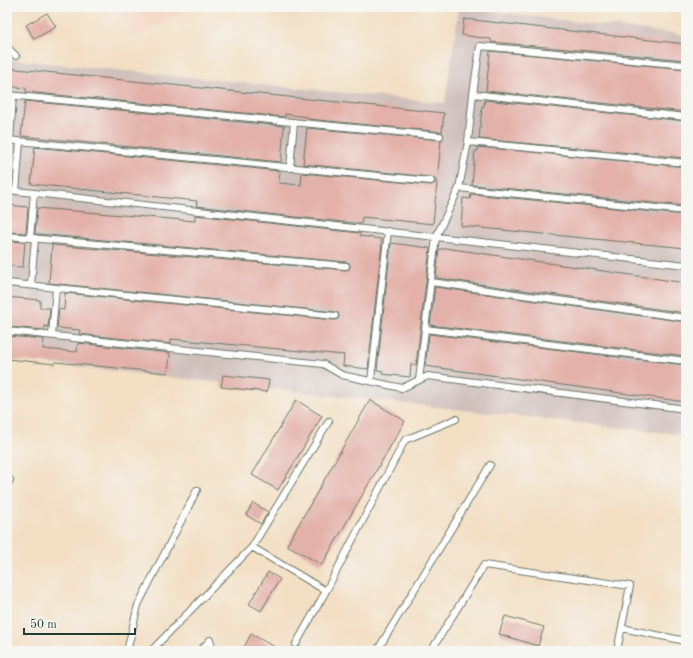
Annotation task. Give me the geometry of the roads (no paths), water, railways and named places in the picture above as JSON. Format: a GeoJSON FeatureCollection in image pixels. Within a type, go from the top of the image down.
{"type":"FeatureCollection","features":[{"type":"Feature","properties":{"kind":"lane"},"geometry":{"type":"LineString","coordinates":[[419,380],[436,236],[459,188],[468,142],[480,46],[686,65]]}},
{"type":"Feature","properties":{"kind":"lane"},"geometry":{"type":"LineString","coordinates":[[7,47],[16,56]]}},
{"type":"Feature","properties":{"kind":"lane"},"geometry":{"type":"LineString","coordinates":[[473,94],[686,117]]}},
{"type":"Feature","properties":{"kind":"lane"},"geometry":{"type":"LineString","coordinates":[[431,181],[9,140],[10,95],[440,136]]}},
{"type":"Feature","properties":{"kind":"lane"},"geometry":{"type":"LineString","coordinates":[[290,168],[294,122]]}},
{"type":"Feature","properties":{"kind":"lane"},"geometry":{"type":"LineString","coordinates":[[16,192],[20,142]]}},
{"type":"Feature","properties":{"kind":"lane"},"geometry":{"type":"LineString","coordinates":[[468,142],[686,163]]}},
{"type":"Feature","properties":{"kind":"lane"},"geometry":{"type":"LineString","coordinates":[[459,188],[686,211]]}},
{"type":"Feature","properties":{"kind":"lane"},"geometry":{"type":"LineString","coordinates":[[7,190],[436,236],[686,265]]}},
{"type":"Feature","properties":{"kind":"lane"},"geometry":{"type":"LineString","coordinates":[[31,285],[34,194]]}},
{"type":"Feature","properties":{"kind":"lane"},"geometry":{"type":"LineString","coordinates":[[371,381],[388,231]]}},
{"type":"Feature","properties":{"kind":"lane"},"geometry":{"type":"LineString","coordinates":[[7,236],[346,266]]}},
{"type":"Feature","properties":{"kind":"lane"},"geometry":{"type":"LineString","coordinates":[[431,282],[686,318]]}},
{"type":"Feature","properties":{"kind":"lane"},"geometry":{"type":"LineString","coordinates":[[7,283],[336,316]]}},
{"type":"Feature","properties":{"kind":"lane"},"geometry":{"type":"LineString","coordinates":[[52,335],[56,288]]}},
{"type":"Feature","properties":{"kind":"lane"},"geometry":{"type":"LineString","coordinates":[[425,329],[686,361]]}},
{"type":"Feature","properties":{"kind":"lane"},"geometry":{"type":"LineString","coordinates":[[7,331],[323,364],[342,375],[402,388],[428,376],[686,409]]}},
{"type":"Feature","properties":{"kind":"lane"},"geometry":{"type":"LineString","coordinates":[[296,644],[326,591],[405,440],[456,419]]}},
{"type":"Feature","properties":{"kind":"lane"},"geometry":{"type":"LineString","coordinates":[[151,651],[252,548],[329,421]]}},
{"type":"Feature","properties":{"kind":"lane"},"geometry":{"type":"LineString","coordinates":[[377,651],[490,466]]}},
{"type":"Feature","properties":{"kind":"lane"},"geometry":{"type":"LineString","coordinates":[[126,651],[138,605],[197,490]]}},
{"type":"Feature","properties":{"kind":"lane"},"geometry":{"type":"LineString","coordinates":[[252,548],[326,591]]}},
{"type":"Feature","properties":{"kind":"lane"},"geometry":{"type":"LineString","coordinates":[[431,651],[484,565],[630,586],[617,651]]}},
{"type":"Feature","properties":{"kind":"lane"},"geometry":{"type":"LineString","coordinates":[[622,628],[686,641]]}},
{"type":"Feature","properties":{"kind":"lane"},"geometry":{"type":"LineString","coordinates":[[200,651],[210,640],[213,651]]}}]}
